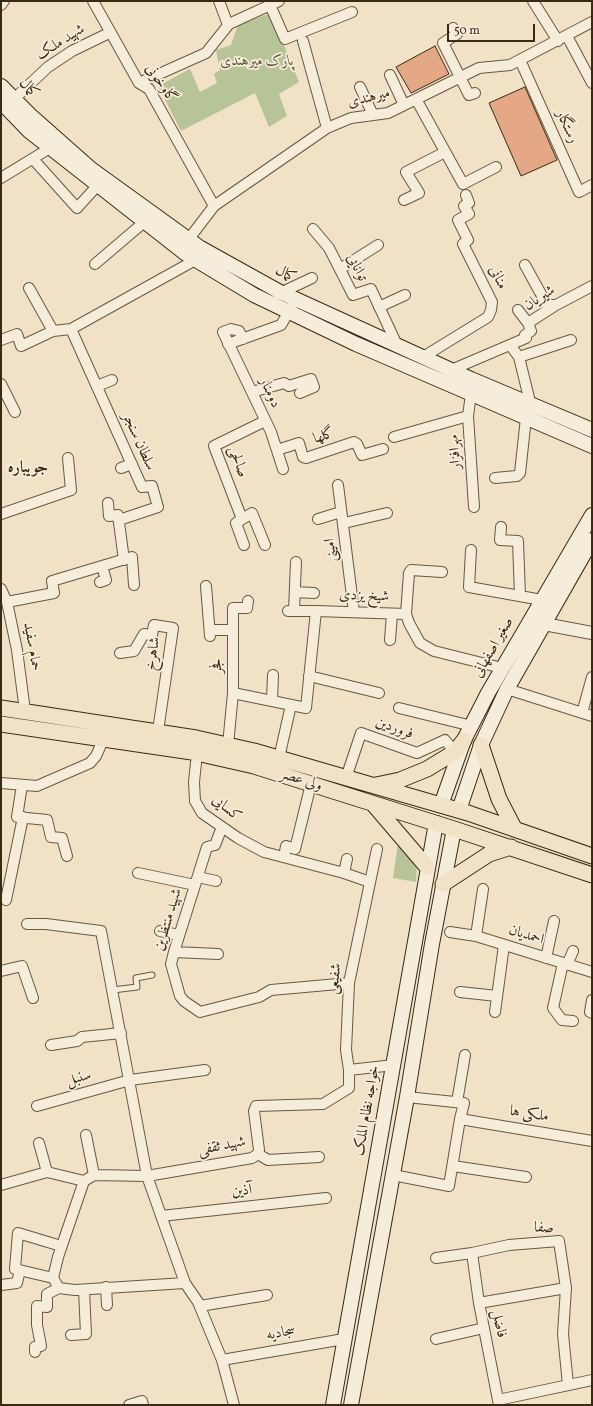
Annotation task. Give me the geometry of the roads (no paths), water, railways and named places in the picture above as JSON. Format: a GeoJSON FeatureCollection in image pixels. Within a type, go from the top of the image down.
{"type":"FeatureCollection","features":[{"type":"Feature","properties":{"kind":"main road","name":"کمال"},"geometry":{"type":"LineString","coordinates":[[1,86],[7,101],[29,131],[98,186],[148,218],[266,301],[356,344],[592,446]]}},
{"type":"Feature","properties":{"kind":"main road","name":"کمال"},"geometry":{"type":"LineString","coordinates":[[7,101],[91,169],[148,218]]}},
{"type":"Feature","properties":{"kind":"main road","name":"کمال"},"geometry":{"type":"LineString","coordinates":[[184,244],[295,299],[451,370],[530,402],[592,430]]}},
{"type":"Feature","properties":{"kind":"main road","name":"صغیر اصفهانی"},"geometry":{"type":"LineString","coordinates":[[441,805],[464,740],[502,668],[592,515]]}},
{"type":"Feature","properties":{"kind":"main road","name":"صغیر اصفهانی"},"geometry":{"type":"LineString","coordinates":[[459,810],[480,745],[507,689],[590,548]]}},
{"type":"Feature","properties":{"kind":"main road","name":"ولی عصر"},"geometry":{"type":"LineString","coordinates":[[1,708],[158,731],[228,745],[279,758],[459,810],[592,856]]}},
{"type":"Feature","properties":{"kind":"main road","name":"ولی عصر"},"geometry":{"type":"LineString","coordinates":[[1,724],[104,738],[197,753],[254,766],[511,847],[592,875]]}},
{"type":"Feature","properties":{"kind":"main road"},"geometry":{"type":"LineString","coordinates":[[375,786],[400,780],[427,769],[455,752],[464,740]]}},
{"type":"Feature","properties":{"kind":"main road"},"geometry":{"type":"LineString","coordinates":[[480,745],[500,799],[514,828]]}},
{"type":"Feature","properties":{"kind":"main road"},"geometry":{"type":"LineString","coordinates":[[373,804],[427,867]]}},
{"type":"Feature","properties":{"kind":"main road"},"geometry":{"type":"LineString","coordinates":[[436,823],[441,805]]}},
{"type":"Feature","properties":{"kind":"main road"},"geometry":{"type":"LineString","coordinates":[[351,1405],[407,1097],[443,884],[459,810]]}},
{"type":"Feature","properties":{"kind":"main road","name":"خواجه نظام الملک"},"geometry":{"type":"LineString","coordinates":[[332,1405],[394,1065],[427,867],[436,823]]}},
{"type":"Feature","properties":{"kind":"main road"},"geometry":{"type":"LineString","coordinates":[[443,884],[462,870],[489,854],[511,847]]}},
{"type":"Feature","properties":{"kind":"main road"},"geometry":{"type":"LineString","coordinates":[[373,1180],[392,1180]]}},
{"type":"Feature","properties":{"kind":"street"},"geometry":{"type":"LineString","coordinates":[[1,5],[4,1]]}},
{"type":"Feature","properties":{"kind":"street","name":"گاوخونی"},"geometry":{"type":"LineString","coordinates":[[94,1],[109,33],[139,83],[149,89],[214,206]]}},
{"type":"Feature","properties":{"kind":"street"},"geometry":{"type":"LineString","coordinates":[[219,1],[228,25]]}},
{"type":"Feature","properties":{"kind":"street"},"geometry":{"type":"LineString","coordinates":[[533,1],[562,38],[592,83]]}},
{"type":"Feature","properties":{"kind":"street"},"geometry":{"type":"LineString","coordinates":[[139,83],[206,53],[228,25],[275,3],[285,39],[352,12]]}},
{"type":"Feature","properties":{"kind":"street","name":"میرهندی"},"geometry":{"type":"LineString","coordinates":[[184,244],[214,206],[328,128],[351,118],[388,113],[460,76],[479,68],[510,65],[592,22]]}},
{"type":"Feature","properties":{"kind":"street"},"geometry":{"type":"LineString","coordinates":[[453,28],[457,34],[443,43],[468,95],[475,93]]}},
{"type":"Feature","properties":{"kind":"street","name":"شهید ملک"},"geometry":{"type":"LineString","coordinates":[[7,101],[48,67],[72,51],[109,33]]}},
{"type":"Feature","properties":{"kind":"street"},"geometry":{"type":"LineString","coordinates":[[304,41],[328,128]]}},
{"type":"Feature","properties":{"kind":"street","name":"رستگار"},"geometry":{"type":"LineString","coordinates":[[520,60],[579,192],[592,185]]}},
{"type":"Feature","properties":{"kind":"street"},"geometry":{"type":"LineString","coordinates":[[390,75],[404,105]]}},
{"type":"Feature","properties":{"kind":"street"},"geometry":{"type":"LineString","coordinates":[[360,87],[373,115]]}},
{"type":"Feature","properties":{"kind":"street"},"geometry":{"type":"LineString","coordinates":[[416,99],[463,184],[496,167]]}},
{"type":"Feature","properties":{"kind":"street"},"geometry":{"type":"LineString","coordinates":[[1,178],[50,148]]}},
{"type":"Feature","properties":{"kind":"street"},"geometry":{"type":"LineString","coordinates":[[404,200],[419,193],[406,172],[445,152]]}},
{"type":"Feature","properties":{"kind":"street"},"geometry":{"type":"LineString","coordinates":[[33,159],[77,208],[98,186]]}},
{"type":"Feature","properties":{"kind":"street","name":"منانی"},"geometry":{"type":"LineString","coordinates":[[423,357],[488,317],[491,310],[492,302],[463,244],[468,240],[458,220],[469,214],[464,206],[469,203],[466,195]]}},
{"type":"Feature","properties":{"kind":"street"},"geometry":{"type":"LineString","coordinates":[[96,264],[148,218]]}},
{"type":"Feature","properties":{"kind":"street","name":"توانایی"},"geometry":{"type":"LineString","coordinates":[[313,229],[329,248],[354,295],[371,289],[397,345]]}},
{"type":"Feature","properties":{"kind":"street"},"geometry":{"type":"LineString","coordinates":[[340,269],[378,245]]}},
{"type":"Feature","properties":{"kind":"street"},"geometry":{"type":"LineString","coordinates":[[1,340],[17,334],[21,346],[53,331],[71,329],[190,263]]}},
{"type":"Feature","properties":{"kind":"street"},"geometry":{"type":"LineString","coordinates":[[525,265],[547,305],[556,305]]}},
{"type":"Feature","properties":{"kind":"street"},"geometry":{"type":"LineString","coordinates":[[266,301],[280,292],[312,278]]}},
{"type":"Feature","properties":{"kind":"street","name":"شیریان"},"geometry":{"type":"LineString","coordinates":[[451,370],[526,338],[525,335],[531,331],[528,324],[556,305],[592,286]]}},
{"type":"Feature","properties":{"kind":"street"},"geometry":{"type":"LineString","coordinates":[[29,288],[53,331]]}},
{"type":"Feature","properties":{"kind":"street"},"geometry":{"type":"LineString","coordinates":[[379,307],[405,295]]}},
{"type":"Feature","properties":{"kind":"street"},"geometry":{"type":"LineString","coordinates":[[228,344],[281,325],[295,299]]}},
{"type":"Feature","properties":{"kind":"street"},"geometry":{"type":"LineString","coordinates":[[518,310],[528,324]]}},
{"type":"Feature","properties":{"kind":"street","name":"سلطان سنجر"},"geometry":{"type":"LineString","coordinates":[[71,329],[142,487],[152,486],[158,507],[119,520]]}},
{"type":"Feature","properties":{"kind":"street","name":"دومنار"},"geometry":{"type":"LineString","coordinates":[[243,339],[238,332],[231,329],[223,332],[266,421],[283,469]]}},
{"type":"Feature","properties":{"kind":"street"},"geometry":{"type":"LineString","coordinates":[[518,357],[572,340]]}},
{"type":"Feature","properties":{"kind":"street"},"geometry":{"type":"LineString","coordinates":[[510,345],[518,357],[530,402]]}},
{"type":"Feature","properties":{"kind":"street"},"geometry":{"type":"LineString","coordinates":[[252,392],[284,383],[288,386],[311,379],[314,387],[300,393]]}},
{"type":"Feature","properties":{"kind":"street"},"geometry":{"type":"LineString","coordinates":[[97,386],[112,380]]}},
{"type":"Feature","properties":{"kind":"street"},"geometry":{"type":"LineString","coordinates":[[1,384],[15,412]]}},
{"type":"Feature","properties":{"kind":"street","name":"مهرافزار"},"geometry":{"type":"LineString","coordinates":[[471,394],[468,416],[474,507]]}},
{"type":"Feature","properties":{"kind":"street"},"geometry":{"type":"LineString","coordinates":[[394,437],[468,416]]}},
{"type":"Feature","properties":{"kind":"street"},"geometry":{"type":"LineString","coordinates":[[495,478],[517,476],[520,473],[526,418]]}},
{"type":"Feature","properties":{"kind":"street","name":"صالحی"},"geometry":{"type":"LineString","coordinates":[[244,545],[236,523],[242,519],[214,446],[266,421]]}},
{"type":"Feature","properties":{"kind":"street","name":"گلها"},"geometry":{"type":"LineString","coordinates":[[277,450],[299,443],[303,457],[306,458],[354,442],[357,444],[362,455],[383,449]]}},
{"type":"Feature","properties":{"kind":"street"},"geometry":{"type":"LineString","coordinates":[[1,514],[72,490],[68,458]]}},
{"type":"Feature","properties":{"kind":"street"},"geometry":{"type":"LineString","coordinates":[[121,468],[132,464]]}},
{"type":"Feature","properties":{"kind":"street","name":"امینی"},"geometry":{"type":"LineString","coordinates":[[338,485],[341,512],[344,523],[354,612]]}},
{"type":"Feature","properties":{"kind":"street"},"geometry":{"type":"LineString","coordinates":[[108,503],[109,516],[118,515],[124,560]]}},
{"type":"Feature","properties":{"kind":"street"},"geometry":{"type":"LineString","coordinates":[[318,519],[341,512]]}},
{"type":"Feature","properties":{"kind":"street"},"geometry":{"type":"LineString","coordinates":[[242,519],[252,513],[265,545]]}},
{"type":"Feature","properties":{"kind":"street"},"geometry":{"type":"LineString","coordinates":[[344,523],[387,513]]}},
{"type":"Feature","properties":{"kind":"street"},"geometry":{"type":"LineString","coordinates":[[501,527],[500,540],[518,541],[520,596]]}},
{"type":"Feature","properties":{"kind":"street"},"geometry":{"type":"LineString","coordinates":[[471,550],[469,587],[542,600]]}},
{"type":"Feature","properties":{"kind":"street"},"geometry":{"type":"LineString","coordinates":[[3,595],[54,594],[52,581],[132,557],[134,584]]}},
{"type":"Feature","properties":{"kind":"street"},"geometry":{"type":"LineString","coordinates":[[296,562],[295,592],[314,593]]}},
{"type":"Feature","properties":{"kind":"street"},"geometry":{"type":"LineString","coordinates":[[100,582],[106,580],[102,566]]}},
{"type":"Feature","properties":{"kind":"street"},"geometry":{"type":"LineString","coordinates":[[406,614],[409,573],[412,570],[442,572]]}},
{"type":"Feature","properties":{"kind":"street"},"geometry":{"type":"LineString","coordinates":[[206,586],[210,633],[233,630]]}},
{"type":"Feature","properties":{"kind":"street","name":"شیخ یزدی"},"geometry":{"type":"LineString","coordinates":[[295,592],[291,610],[406,614],[409,623],[420,643],[434,651],[444,656],[502,668]]}},
{"type":"Feature","properties":{"kind":"street","name":"حمام سفید"},"geometry":{"type":"LineString","coordinates":[[3,595],[17,650],[26,711]]}},
{"type":"Feature","properties":{"kind":"street","name":"فجر"},"geometry":{"type":"LineString","coordinates":[[228,745],[233,693],[233,608],[247,608],[248,601]]}},
{"type":"Feature","properties":{"kind":"street"},"geometry":{"type":"LineString","coordinates":[[233,693],[306,708],[316,611]]}},
{"type":"Feature","properties":{"kind":"street"},"geometry":{"type":"LineString","coordinates":[[390,640],[392,614]]}},
{"type":"Feature","properties":{"kind":"street"},"geometry":{"type":"LineString","coordinates":[[544,624],[592,633]]}},
{"type":"Feature","properties":{"kind":"street","name":"شاهرخ"},"geometry":{"type":"LineString","coordinates":[[120,653],[134,651],[144,634],[152,636],[154,625],[173,628],[158,731]]}},
{"type":"Feature","properties":{"kind":"street"},"geometry":{"type":"LineString","coordinates":[[272,701],[273,675]]}},
{"type":"Feature","properties":{"kind":"street"},"geometry":{"type":"LineString","coordinates":[[309,676],[379,693]]}},
{"type":"Feature","properties":{"kind":"street"},"geometry":{"type":"LineString","coordinates":[[507,689],[587,714],[592,677]]}},
{"type":"Feature","properties":{"kind":"street"},"geometry":{"type":"LineString","coordinates":[[279,758],[291,705]]}},
{"type":"Feature","properties":{"kind":"street"},"geometry":{"type":"LineString","coordinates":[[399,708],[472,726]]}},
{"type":"Feature","properties":{"kind":"street","name":"فروردین"},"geometry":{"type":"LineString","coordinates":[[346,778],[361,733],[417,753],[445,740],[455,752]]}},
{"type":"Feature","properties":{"kind":"street"},"geometry":{"type":"LineString","coordinates":[[1,783],[37,786],[90,763],[96,756],[104,738]]}},
{"type":"Feature","properties":{"kind":"street","name":"کسایی"},"geometry":{"type":"LineString","coordinates":[[197,753],[194,782],[195,802],[202,813],[264,852],[344,873],[370,882]]}},
{"type":"Feature","properties":{"kind":"street"},"geometry":{"type":"LineString","coordinates":[[284,857],[286,846],[295,849],[311,784]]}},
{"type":"Feature","properties":{"kind":"street"},"geometry":{"type":"LineString","coordinates":[[22,785],[17,817],[47,820],[51,837],[62,838],[67,856]]}},
{"type":"Feature","properties":{"kind":"street"},"geometry":{"type":"LineString","coordinates":[[6,900],[6,880],[23,817]]}},
{"type":"Feature","properties":{"kind":"street","name":"شهید منتظرین"},"geometry":{"type":"LineString","coordinates":[[222,826],[215,845],[207,847],[178,935],[174,952],[172,964],[180,996],[184,1001],[200,1012],[259,997],[271,990],[349,983]]}},
{"type":"Feature","properties":{"kind":"street","name":"شفیعی"},"geometry":{"type":"LineString","coordinates":[[349,1070],[346,1050],[349,983],[377,848]]}},
{"type":"Feature","properties":{"kind":"street"},"geometry":{"type":"LineString","coordinates":[[344,873],[347,859]]}},
{"type":"Feature","properties":{"kind":"street"},"geometry":{"type":"LineString","coordinates":[[138,873],[197,881],[216,881]]}},
{"type":"Feature","properties":{"kind":"street"},"geometry":{"type":"LineString","coordinates":[[476,936],[483,889]]}},
{"type":"Feature","properties":{"kind":"street"},"geometry":{"type":"LineString","coordinates":[[546,958],[554,921]]}},
{"type":"Feature","properties":{"kind":"street"},"geometry":{"type":"LineString","coordinates":[[27,924],[46,924],[101,931],[147,1176],[185,1283],[200,1306],[222,1360],[234,1405]]}},
{"type":"Feature","properties":{"kind":"street"},"geometry":{"type":"LineString","coordinates":[[160,931],[178,935]]}},
{"type":"Feature","properties":{"kind":"street","name":"احمدیان"},"geometry":{"type":"LineString","coordinates":[[450,932],[476,936],[592,972]]}},
{"type":"Feature","properties":{"kind":"street"},"geometry":{"type":"LineString","coordinates":[[495,1012],[504,945]]}},
{"type":"Feature","properties":{"kind":"street"},"geometry":{"type":"LineString","coordinates":[[573,951],[565,964],[553,1008],[562,1020],[573,1022]]}},
{"type":"Feature","properties":{"kind":"street"},"geometry":{"type":"LineString","coordinates":[[174,952],[218,954]]}},
{"type":"Feature","properties":{"kind":"street"},"geometry":{"type":"LineString","coordinates":[[1,971],[22,966],[32,998]]}},
{"type":"Feature","properties":{"kind":"street"},"geometry":{"type":"LineString","coordinates":[[460,992],[497,996]]}},
{"type":"Feature","properties":{"kind":"street"},"geometry":{"type":"LineString","coordinates":[[592,1000],[590,1012],[592,1012]]}},
{"type":"Feature","properties":{"kind":"street"},"geometry":{"type":"LineString","coordinates":[[51,1045],[77,1041],[82,1037],[121,1033]]}},
{"type":"Feature","properties":{"kind":"street"},"geometry":{"type":"LineString","coordinates":[[457,1102],[465,1055]]}},
{"type":"Feature","properties":{"kind":"street"},"geometry":{"type":"LineString","coordinates":[[349,1070],[394,1065]]}},
{"type":"Feature","properties":{"kind":"street","name":"سنبل"},"geometry":{"type":"LineString","coordinates":[[37,1106],[130,1080],[205,1070]]}},
{"type":"Feature","properties":{"kind":"street","name":"شهید ثقفی"},"geometry":{"type":"LineString","coordinates":[[147,1176],[252,1158],[258,1154],[259,1150],[254,1111],[256,1106],[323,1104],[348,1088],[349,1070]]}},
{"type":"Feature","properties":{"kind":"street"},"geometry":{"type":"LineString","coordinates":[[392,1180],[449,1186],[453,1166],[464,1103],[407,1097]]}},
{"type":"Feature","properties":{"kind":"street","name":"ملکی ها"},"geometry":{"type":"LineString","coordinates":[[460,1120],[592,1141]]}},
{"type":"Feature","properties":{"kind":"street"},"geometry":{"type":"LineString","coordinates":[[86,1135],[94,1175]]}},
{"type":"Feature","properties":{"kind":"street"},"geometry":{"type":"LineString","coordinates":[[39,1143],[47,1172]]}},
{"type":"Feature","properties":{"kind":"street"},"geometry":{"type":"LineString","coordinates":[[258,1154],[268,1160],[319,1157]]}},
{"type":"Feature","properties":{"kind":"street"},"geometry":{"type":"LineString","coordinates":[[453,1166],[526,1177]]}},
{"type":"Feature","properties":{"kind":"street"},"geometry":{"type":"LineString","coordinates":[[1,1185],[47,1172],[84,1181]]}},
{"type":"Feature","properties":{"kind":"street"},"geometry":{"type":"LineString","coordinates":[[53,1278],[84,1181],[94,1175],[147,1176]]}},
{"type":"Feature","properties":{"kind":"street","name":"آذین"},"geometry":{"type":"LineString","coordinates":[[161,1216],[326,1198]]}},
{"type":"Feature","properties":{"kind":"street"},"geometry":{"type":"LineString","coordinates":[[59,1288],[53,1278],[15,1269],[18,1233],[62,1246]]}},
{"type":"Feature","properties":{"kind":"street","name":"صفا"},"geometry":{"type":"LineString","coordinates":[[436,1258],[472,1253],[509,1245],[559,1241],[566,1288],[563,1334],[568,1385]]}},
{"type":"Feature","properties":{"kind":"street","name":"فاضل"},"geometry":{"type":"LineString","coordinates":[[472,1253],[479,1303],[498,1403],[592,1380]]}},
{"type":"Feature","properties":{"kind":"street"},"geometry":{"type":"LineString","coordinates":[[1,1286],[17,1283],[20,1270]]}},
{"type":"Feature","properties":{"kind":"street"},"geometry":{"type":"LineString","coordinates":[[35,1352],[35,1347],[41,1346],[37,1306],[47,1307],[47,1294],[59,1288],[84,1290],[106,1287],[185,1283]]}},
{"type":"Feature","properties":{"kind":"street"},"geometry":{"type":"LineString","coordinates":[[106,1287],[107,1305]]}},
{"type":"Feature","properties":{"kind":"street"},"geometry":{"type":"LineString","coordinates":[[479,1303],[566,1288]]}},
{"type":"Feature","properties":{"kind":"street"},"geometry":{"type":"LineString","coordinates":[[71,1335],[86,1334],[84,1290]]}},
{"type":"Feature","properties":{"kind":"street"},"geometry":{"type":"LineString","coordinates":[[200,1306],[267,1295]]}},
{"type":"Feature","properties":{"kind":"street"},"geometry":{"type":"LineString","coordinates":[[436,1339],[484,1328]]}},
{"type":"Feature","properties":{"kind":"street","name":"سجادیه"},"geometry":{"type":"LineString","coordinates":[[222,1360],[344,1338]]}},
{"type":"Feature","properties":{"kind":"street"},"geometry":{"type":"LineString","coordinates":[[129,1405],[142,1402],[143,1405]]}},
{"type":"Feature","properties":{"kind":"lane"},"geometry":{"type":"LineString","coordinates":[[113,990],[137,987],[136,978],[152,975]]}},
{"type":"Feature","properties":{"kind":"district","name":"جویباره"},"geometry":{"type":"Point","coordinates":[28,469]}},
{"type":"Feature","properties":{"kind":"park label","name":"پارک میرهندی"},"geometry":{"type":"Point","coordinates":[257,62]}}]}
